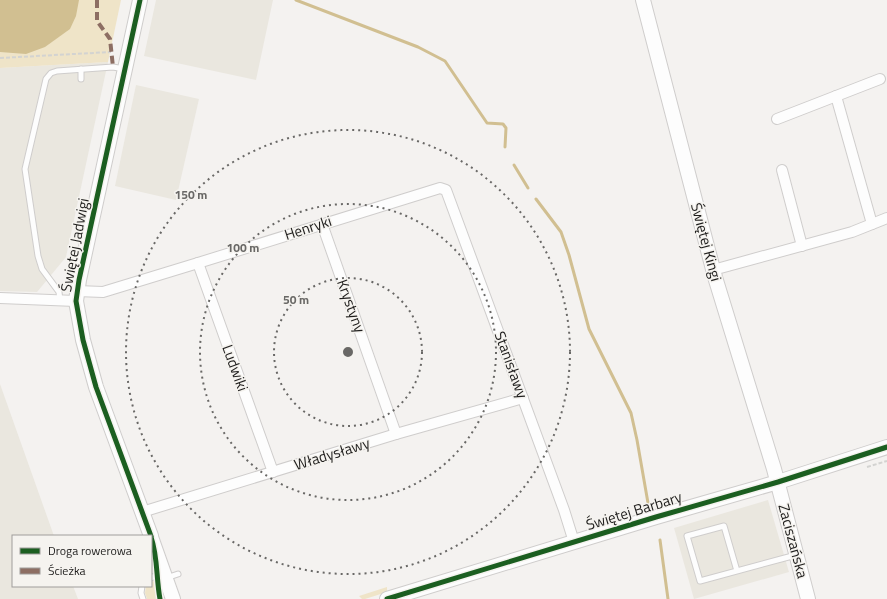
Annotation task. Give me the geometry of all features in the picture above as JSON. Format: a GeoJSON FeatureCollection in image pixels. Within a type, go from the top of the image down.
{"type":"FeatureCollection","features":[{"type":"Feature","properties":{"kind":"street","name":"Świętej Jadwigi"},"geometry":{"type":"LineString","coordinates":[[140,0],[76,296],[82,340],[96,387],[150,535]]}},
{"type":"Feature","properties":{"kind":"street","name":"Świętej Kingi"},"geometry":{"type":"LineString","coordinates":[[643,0],[713,270],[778,482]]}},
{"type":"Feature","properties":{"kind":"street"},"geometry":{"type":"LineString","coordinates":[[777,119],[880,79]]}},
{"type":"Feature","properties":{"kind":"street"},"geometry":{"type":"LineString","coordinates":[[836,96],[872,224]]}},
{"type":"Feature","properties":{"kind":"street"},"geometry":{"type":"LineString","coordinates":[[782,170],[802,246]]}},
{"type":"Feature","properties":{"kind":"street","name":"Henryki"},"geometry":{"type":"LineString","coordinates":[[0,298],[60,301],[76,296],[103,292],[440,188],[446,190]]}},
{"type":"Feature","properties":{"kind":"street","name":"Stanisławy"},"geometry":{"type":"LineString","coordinates":[[446,190],[564,510],[574,542]]}},
{"type":"Feature","properties":{"kind":"street"},"geometry":{"type":"LineString","coordinates":[[713,270],[852,232],[887,218]]}},
{"type":"Feature","properties":{"kind":"street","name":"Krystyny"},"geometry":{"type":"LineString","coordinates":[[322,224],[396,434]]}},
{"type":"Feature","properties":{"kind":"street","name":"Ludwiki"},"geometry":{"type":"LineString","coordinates":[[198,263],[273,472]]}},
{"type":"Feature","properties":{"kind":"street","name":"Władysławy"},"geometry":{"type":"LineString","coordinates":[[142,512],[396,434],[523,398]]}},
{"type":"Feature","properties":{"kind":"street","name":"Świętej Barbary"},"geometry":{"type":"LineString","coordinates":[[387,599],[778,482],[887,447]]}},
{"type":"Feature","properties":{"kind":"street","name":"Zaciszańska"},"geometry":{"type":"LineString","coordinates":[[778,482],[808,599]]}},
{"type":"Feature","properties":{"kind":"street","name":"Świętej Jadwigi"},"geometry":{"type":"LineString","coordinates":[[152,540],[173,599]]}},
{"type":"Feature","properties":{"kind":"lane"},"geometry":{"type":"LineString","coordinates":[[60,301],[59,292],[42,269],[38,256],[25,169],[48,76],[57,71],[113,67],[125,69]]}},
{"type":"Feature","properties":{"kind":"lane"},"geometry":{"type":"LineString","coordinates":[[81,69],[82,79]]}},
{"type":"Feature","properties":{"kind":"lane"},"geometry":{"type":"LineString","coordinates":[[737,571],[724,526],[687,536],[700,581],[797,555]]}},
{"type":"Feature","properties":{"kind":"lane"},"geometry":{"type":"LineString","coordinates":[[142,587],[141,593],[143,599]]}},
{"type":"Feature","properties":{"kind":"path"},"geometry":{"type":"LineString","coordinates":[[0,58],[111,52]]}},
{"type":"Feature","properties":{"kind":"shaded area"},"geometry":{"type":"Polygon","coordinates":[[[0,0],[121,0],[108,62],[0,68],[0,0]]]}},
{"type":"Feature","properties":{"kind":"shaded area"},"geometry":{"type":"Polygon","coordinates":[[[0,0],[79,0],[76,16],[70,29],[45,47],[26,54],[0,52],[0,0]]]}},
{"type":"Feature","properties":{"kind":"shaded area"},"geometry":{"type":"Polygon","coordinates":[[[156,0],[273,0],[256,80],[144,56],[156,0]]]}},
{"type":"Feature","properties":{"kind":"shaded area"},"geometry":{"type":"Polygon","coordinates":[[[108,62],[66,257],[37,292],[0,291],[0,68],[108,62]]]}},
{"type":"Feature","properties":{"kind":"shaded area"},"geometry":{"type":"Polygon","coordinates":[[[136,85],[199,99],[176,200],[115,186],[136,85]]]}},
{"type":"Feature","properties":{"kind":"shaded area"},"geometry":{"type":"Polygon","coordinates":[[[0,384],[54,535],[12,535],[12,587],[73,587],[78,599],[0,599],[0,384]]]}},
{"type":"Feature","properties":{"kind":"shaded area"},"geometry":{"type":"Polygon","coordinates":[[[768,500],[789,572],[694,599],[674,528],[768,500]]]}},
{"type":"Feature","properties":{"kind":"shaded area"},"geometry":{"type":"Polygon","coordinates":[[[154,581],[158,599],[147,599],[145,593],[146,587],[152,587],[152,582],[154,581]]]}},
{"type":"Feature","properties":{"kind":"shaded area"},"geometry":{"type":"Polygon","coordinates":[[[387,587],[387,592],[365,599],[362,599],[359,596],[387,587]]]}},
{"type":"Feature","properties":{"kind":"waterway"},"geometry":{"type":"LineString","coordinates":[[296,0],[418,47],[445,61],[487,123],[503,124],[506,128],[505,147]]}},
{"type":"Feature","properties":{"kind":"waterway"},"geometry":{"type":"LineString","coordinates":[[514,165],[528,188]]}},
{"type":"Feature","properties":{"kind":"waterway"},"geometry":{"type":"LineString","coordinates":[[536,199],[561,232],[569,255],[589,329],[631,413],[648,503]]}},
{"type":"Feature","properties":{"kind":"waterway"},"geometry":{"type":"LineString","coordinates":[[660,540],[668,599]]}},
{"type":"Feature","properties":{"kind":"marked path"},"geometry":{"type":"LineString","coordinates":[[97,0],[97,21],[110,39],[113,67]]}},
{"type":"Feature","properties":{"kind":"cycle path"},"geometry":{"type":"LineString","coordinates":[[140,0],[79,280],[76,301],[83,340],[96,387],[151,535]]}},
{"type":"Feature","properties":{"kind":"cycle path"},"geometry":{"type":"LineString","coordinates":[[387,599],[656,517],[778,482],[887,447]]}},
{"type":"Feature","properties":{"kind":"cycle path"},"geometry":{"type":"LineString","coordinates":[[152,541],[155,552],[160,599]]}}]}
